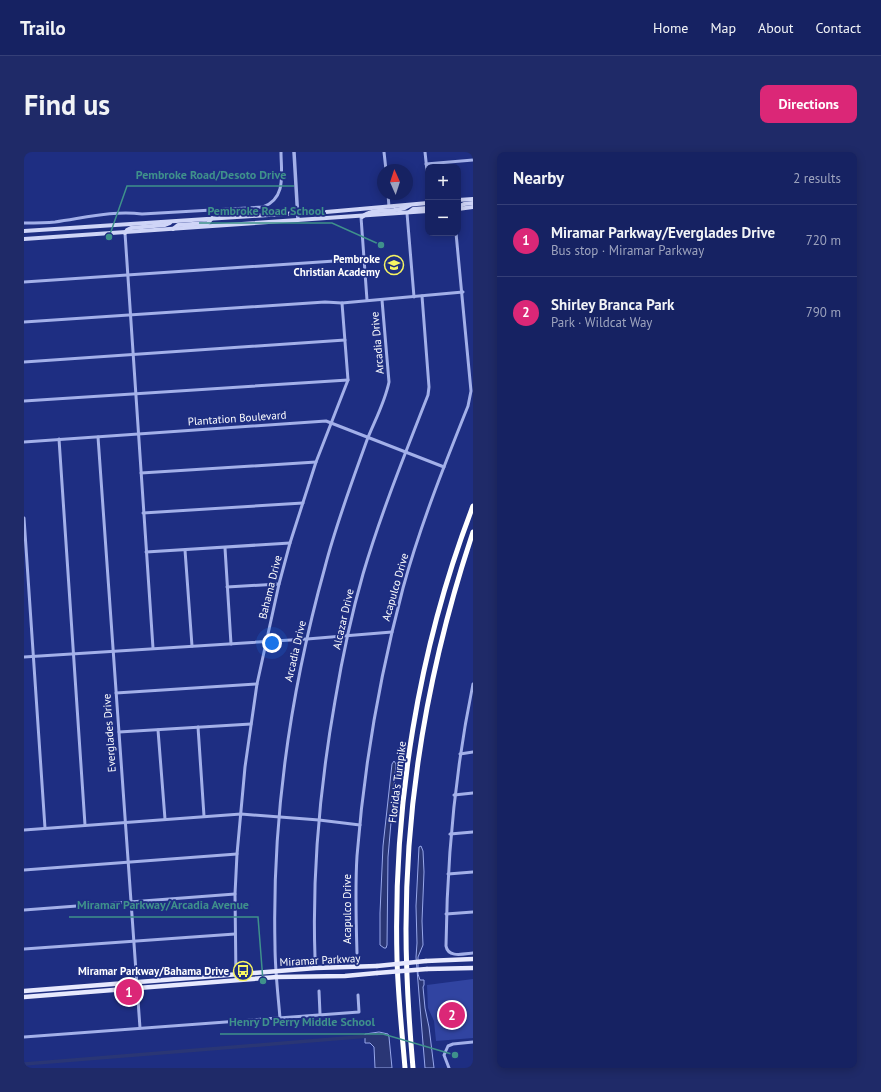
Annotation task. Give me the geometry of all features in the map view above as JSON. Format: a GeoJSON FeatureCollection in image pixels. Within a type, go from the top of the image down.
{"type":"FeatureCollection","features":[{"type":"Feature","properties":{"kind":"highway","name":"Florida's Turnpike"},"geometry":{"type":"LineString","coordinates":[[405,1068],[398,982],[397,931],[399,858],[405,792],[413,730],[431,641],[452,568],[473,506]]}},
{"type":"Feature","properties":{"kind":"highway","name":"Florida's Turnpike"},"geometry":{"type":"LineString","coordinates":[[413,1068],[407,990],[406,929],[408,863],[414,793],[425,716],[435,664],[454,590],[473,532]]}},
{"type":"Feature","properties":{"kind":"main road"},"geometry":{"type":"LineString","coordinates":[[461,200],[473,199]]}},
{"type":"Feature","properties":{"kind":"main road"},"geometry":{"type":"LineString","coordinates":[[24,231],[326,212],[425,203]]}},
{"type":"Feature","properties":{"kind":"main road"},"geometry":{"type":"LineString","coordinates":[[461,206],[464,204],[473,203]]}},
{"type":"Feature","properties":{"kind":"main road"},"geometry":{"type":"LineString","coordinates":[[361,217],[366,212],[404,209],[410,205]]}},
{"type":"Feature","properties":{"kind":"main road"},"geometry":{"type":"LineString","coordinates":[[461,208],[473,207]]}},
{"type":"Feature","properties":{"kind":"main road"},"geometry":{"type":"LineString","coordinates":[[407,213],[414,209],[425,208]]}},
{"type":"Feature","properties":{"kind":"main road"},"geometry":{"type":"LineString","coordinates":[[24,239],[361,217],[425,211]]}},
{"type":"Feature","properties":{"kind":"main road"},"geometry":{"type":"LineString","coordinates":[[173,229],[178,225],[208,223],[212,218]]}},
{"type":"Feature","properties":{"kind":"main road"},"geometry":{"type":"LineString","coordinates":[[125,233],[131,228],[164,225],[174,221]]}},
{"type":"Feature","properties":{"kind":"main road","name":"Miramar Parkway"},"geometry":{"type":"LineString","coordinates":[[24,997],[236,974],[473,959]]}},
{"type":"Feature","properties":{"kind":"main road","name":"Miramar Parkway"},"geometry":{"type":"LineString","coordinates":[[24,991],[277,977],[345,976],[427,969],[473,968]]}},
{"type":"Feature","properties":{"kind":"street"},"geometry":{"type":"LineString","coordinates":[[24,224],[54,222],[92,216],[263,207],[273,201],[281,187],[281,152]]}},
{"type":"Feature","properties":{"kind":"street"},"geometry":{"type":"LineString","coordinates":[[294,152],[298,220]]}},
{"type":"Feature","properties":{"kind":"street"},"geometry":{"type":"LineString","coordinates":[[384,152],[385,164]]}},
{"type":"Feature","properties":{"kind":"street"},"geometry":{"type":"LineString","coordinates":[[425,152],[426,164],[473,160]]}},
{"type":"Feature","properties":{"kind":"street"},"geometry":{"type":"LineString","coordinates":[[388,200],[389,207]]}},
{"type":"Feature","properties":{"kind":"street"},"geometry":{"type":"LineString","coordinates":[[407,213],[414,297]]}},
{"type":"Feature","properties":{"kind":"street"},"geometry":{"type":"LineString","coordinates":[[361,217],[368,300]]}},
{"type":"Feature","properties":{"kind":"street"},"geometry":{"type":"LineString","coordinates":[[125,233],[153,648]]}},
{"type":"Feature","properties":{"kind":"street","name":"Acapulco Drive"},"geometry":{"type":"LineString","coordinates":[[356,953],[355,900],[360,825],[369,751],[384,666],[404,587],[429,507],[468,406],[471,391],[463,292],[456,236]]}},
{"type":"Feature","properties":{"kind":"street"},"geometry":{"type":"LineString","coordinates":[[24,282],[364,259]]}},
{"type":"Feature","properties":{"kind":"street"},"geometry":{"type":"LineString","coordinates":[[24,322],[325,302],[342,303],[463,292]]}},
{"type":"Feature","properties":{"kind":"street","name":"Alcazar Drive"},"geometry":{"type":"LineString","coordinates":[[315,957],[314,917],[319,820],[328,744],[348,635],[363,575],[382,516],[428,395],[429,387],[422,296]]}},
{"type":"Feature","properties":{"kind":"street","name":"Arcadia Drive"},"geometry":{"type":"LineString","coordinates":[[280,1018],[275,947],[275,901],[280,816],[288,737],[298,678],[327,560],[343,508],[368,438],[387,391],[389,382],[382,300]]}},
{"type":"Feature","properties":{"kind":"street","name":"Bahama Drive"},"geometry":{"type":"LineString","coordinates":[[236,980],[235,894],[237,854],[240,814],[257,684],[279,584],[290,543],[316,462],[348,380],[342,303]]}},
{"type":"Feature","properties":{"kind":"street"},"geometry":{"type":"LineString","coordinates":[[24,362],[345,340]]}},
{"type":"Feature","properties":{"kind":"street"},"geometry":{"type":"LineString","coordinates":[[24,401],[348,380]]}},
{"type":"Feature","properties":{"kind":"street","name":"Plantation Boulevard"},"geometry":{"type":"LineString","coordinates":[[24,442],[326,421],[444,467]]}},
{"type":"Feature","properties":{"kind":"street","name":"Everglades Drive"},"geometry":{"type":"LineString","coordinates":[[98,437],[140,1028]]}},
{"type":"Feature","properties":{"kind":"street"},"geometry":{"type":"LineString","coordinates":[[59,439],[85,825]]}},
{"type":"Feature","properties":{"kind":"street"},"geometry":{"type":"LineString","coordinates":[[140,473],[316,462]]}},
{"type":"Feature","properties":{"kind":"street"},"geometry":{"type":"LineString","coordinates":[[144,513],[303,503]]}},
{"type":"Feature","properties":{"kind":"street"},"geometry":{"type":"LineString","coordinates":[[24,518],[45,828]]}},
{"type":"Feature","properties":{"kind":"street"},"geometry":{"type":"LineString","coordinates":[[146,552],[290,543]]}},
{"type":"Feature","properties":{"kind":"street"},"geometry":{"type":"LineString","coordinates":[[225,548],[231,644]]}},
{"type":"Feature","properties":{"kind":"street"},"geometry":{"type":"LineString","coordinates":[[185,550],[192,646]]}},
{"type":"Feature","properties":{"kind":"street"},"geometry":{"type":"LineString","coordinates":[[227,587],[279,584]]}},
{"type":"Feature","properties":{"kind":"street"},"geometry":{"type":"LineString","coordinates":[[24,657],[266,642],[392,632]]}},
{"type":"Feature","properties":{"kind":"street"},"geometry":{"type":"LineString","coordinates":[[116,693],[257,684]]}},
{"type":"Feature","properties":{"kind":"street"},"geometry":{"type":"LineString","coordinates":[[473,684],[454,795],[450,834],[446,914],[446,946],[448,952],[451,954],[473,953]]}},
{"type":"Feature","properties":{"kind":"street"},"geometry":{"type":"LineString","coordinates":[[467,713],[473,713]]}},
{"type":"Feature","properties":{"kind":"street"},"geometry":{"type":"LineString","coordinates":[[118,732],[251,724]]}},
{"type":"Feature","properties":{"kind":"street"},"geometry":{"type":"LineString","coordinates":[[198,727],[204,816]]}},
{"type":"Feature","properties":{"kind":"street"},"geometry":{"type":"LineString","coordinates":[[158,730],[165,819]]}},
{"type":"Feature","properties":{"kind":"street"},"geometry":{"type":"LineString","coordinates":[[460,754],[473,752]]}},
{"type":"Feature","properties":{"kind":"street"},"geometry":{"type":"LineString","coordinates":[[454,795],[473,793]]}},
{"type":"Feature","properties":{"kind":"street"},"geometry":{"type":"LineString","coordinates":[[24,830],[240,814],[280,816],[360,825]]}},
{"type":"Feature","properties":{"kind":"street"},"geometry":{"type":"LineString","coordinates":[[450,834],[473,832]]}},
{"type":"Feature","properties":{"kind":"street"},"geometry":{"type":"LineString","coordinates":[[24,870],[237,854]]}},
{"type":"Feature","properties":{"kind":"street"},"geometry":{"type":"LineString","coordinates":[[448,874],[473,872]]}},
{"type":"Feature","properties":{"kind":"street"},"geometry":{"type":"LineString","coordinates":[[24,910],[235,894]]}},
{"type":"Feature","properties":{"kind":"street"},"geometry":{"type":"LineString","coordinates":[[446,914],[473,912]]}},
{"type":"Feature","properties":{"kind":"street"},"geometry":{"type":"LineString","coordinates":[[24,949],[235,934]]}},
{"type":"Feature","properties":{"kind":"street"},"geometry":{"type":"LineString","coordinates":[[319,991],[320,1014]]}},
{"type":"Feature","properties":{"kind":"street"},"geometry":{"type":"LineString","coordinates":[[24,1037],[359,1012],[358,995]]}},
{"type":"Feature","properties":{"kind":"street"},"geometry":{"type":"LineString","coordinates":[[449,1068],[444,1055],[448,1046],[473,1042]]}},
{"type":"Feature","properties":{"kind":"shaded area"},"geometry":{"type":"Polygon","coordinates":[[[473,979],[473,1038],[436,1041],[434,1021],[428,1008],[427,985],[473,979]]]}},
{"type":"Feature","properties":{"kind":"water"},"geometry":{"type":"Polygon","coordinates":[[[394,761],[396,764],[388,857],[387,945],[386,948],[384,948],[380,945],[383,846],[392,764],[394,761]]]}},
{"type":"Feature","properties":{"kind":"water"},"geometry":{"type":"Polygon","coordinates":[[[421,846],[423,851],[424,872],[422,921],[423,945],[418,957],[418,974],[420,980],[424,980],[423,987],[425,1008],[434,1068],[425,1068],[416,957],[416,906],[419,847],[421,846]]]}},
{"type":"Feature","properties":{"kind":"water"},"geometry":{"type":"Polygon","coordinates":[[[379,1032],[388,1034],[392,1068],[375,1068],[374,1047],[370,1043],[365,1043],[365,1034],[379,1032]]]}},
{"type":"Feature","properties":{"kind":"waterway"},"geometry":{"type":"LineString","coordinates":[[24,1064],[370,1036]]}},
{"type":"Feature","properties":{"kind":"place","name":"Pembroke Road/Desoto Drive"},"geometry":{"type":"Point","coordinates":[109,237]}},
{"type":"Feature","properties":{"kind":"place","name":"Pembroke Road School"},"geometry":{"type":"Point","coordinates":[381,245]}},
{"type":"Feature","properties":{"kind":"place","name":"Pembroke Christian Academy"},"geometry":{"type":"Point","coordinates":[394,265]}},
{"type":"Feature","properties":{"kind":"place","name":"Miramar Parkway/Bahama Drive"},"geometry":{"type":"Point","coordinates":[243,971]}},
{"type":"Feature","properties":{"kind":"place","name":"Miramar Parkway/Arcadia Avenue"},"geometry":{"type":"Point","coordinates":[263,981]}},
{"type":"Feature","properties":{"kind":"place","name":"Miramar Parkway/Everglades Drive"},"geometry":{"type":"Point","coordinates":[129,992]}},
{"type":"Feature","properties":{"kind":"place","name":"Shirley Branca Park"},"geometry":{"type":"Point","coordinates":[452,1015]}},
{"type":"Feature","properties":{"kind":"place","name":"Henry D Perry Middle School"},"geometry":{"type":"Point","coordinates":[455,1055]}}]}
